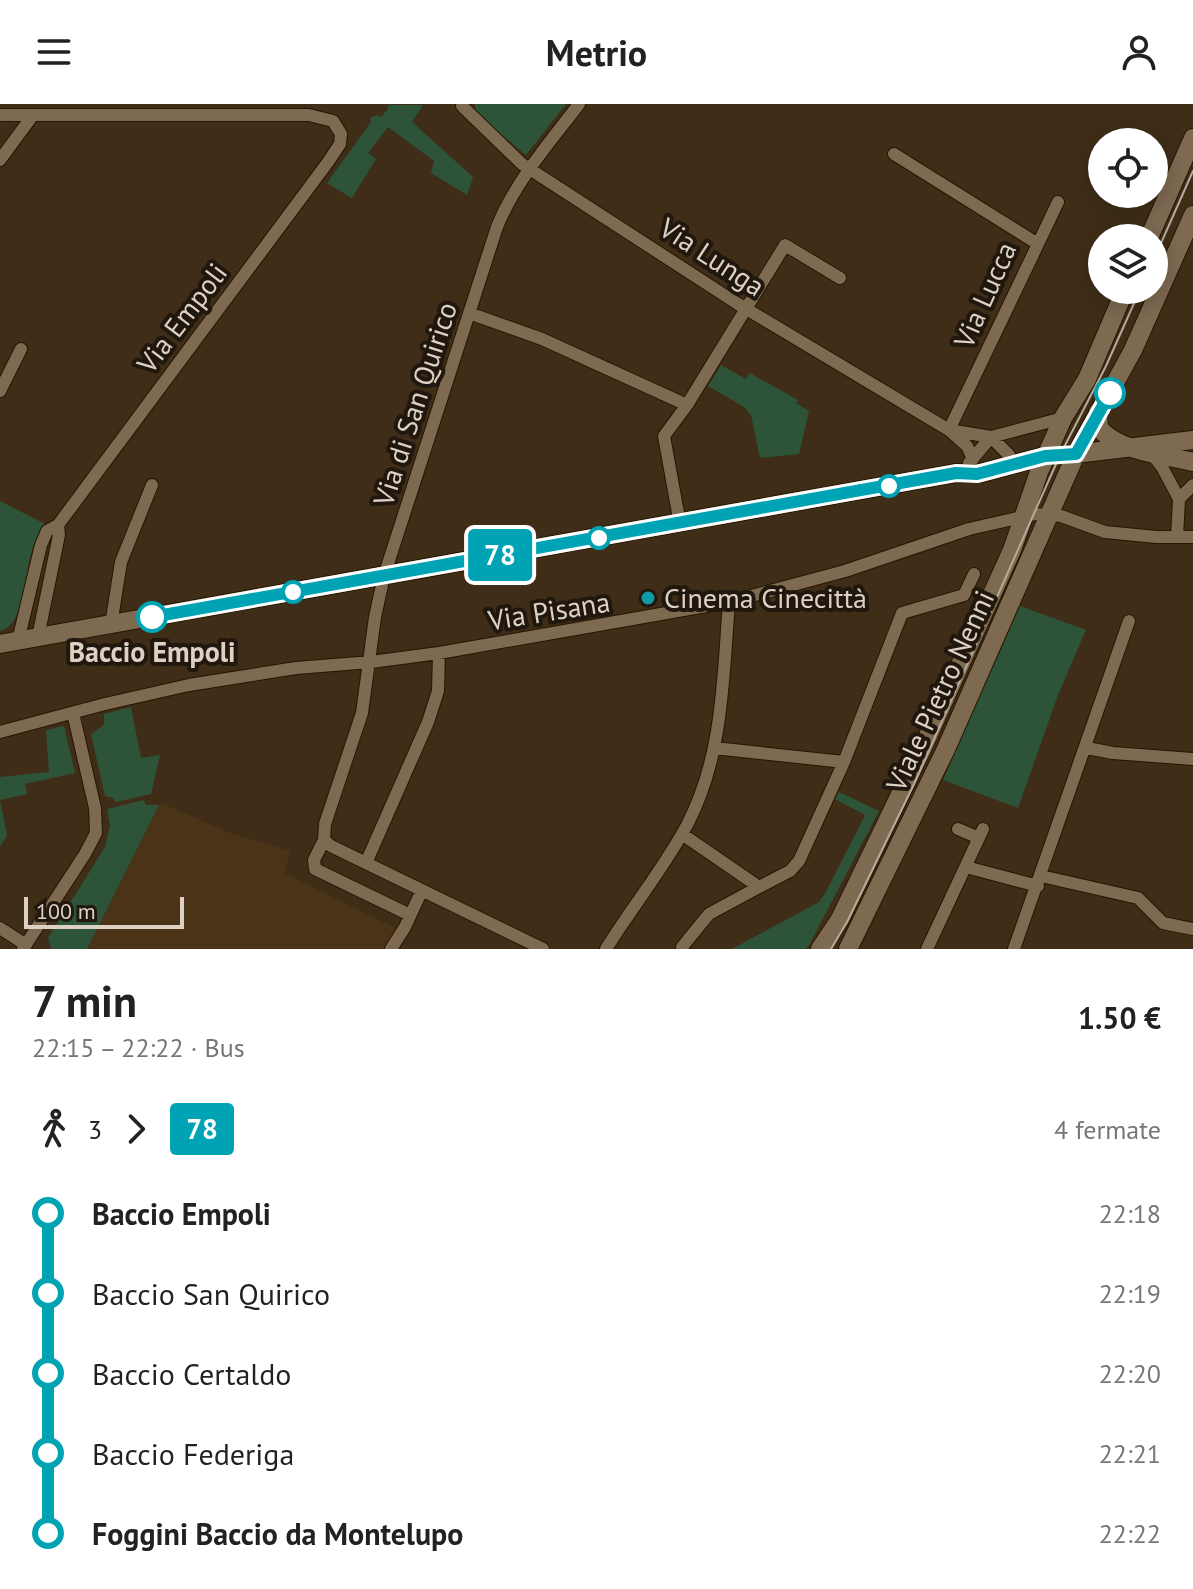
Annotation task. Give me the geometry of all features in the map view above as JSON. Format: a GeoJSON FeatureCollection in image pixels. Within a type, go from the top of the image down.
{"type":"FeatureCollection","features":[{"type":"Feature","properties":{"kind":"main road"},"geometry":{"type":"LineString","coordinates":[[1155,224],[1193,138]]}},
{"type":"Feature","properties":{"kind":"main road","name":"Viale Pietro Nenni"},"geometry":{"type":"LineString","coordinates":[[848,949],[946,749],[1076,454],[1133,350],[1193,215]]}},
{"type":"Feature","properties":{"kind":"main road","name":"Viale Pietro Nenni"},"geometry":{"type":"LineString","coordinates":[[820,949],[840,919],[897,802],[1012,550],[1046,456],[1063,418],[1087,379],[1119,304]]}},
{"type":"Feature","properties":{"kind":"main road"},"geometry":{"type":"LineString","coordinates":[[1098,412],[1102,432],[1141,449],[1193,462]]}},
{"type":"Feature","properties":{"kind":"main road"},"geometry":{"type":"LineString","coordinates":[[9,643],[680,524],[965,466],[977,474],[1007,461],[1141,449],[1193,440]]}},
{"type":"Feature","properties":{"kind":"main road"},"geometry":{"type":"LineString","coordinates":[[1007,461],[1033,489]]}},
{"type":"Feature","properties":{"kind":"street","name":"Via di San Quirico"},"geometry":{"type":"LineString","coordinates":[[410,915],[315,869],[314,860],[324,840],[325,824],[362,713],[384,576],[500,219],[531,169],[579,104]]}},
{"type":"Feature","properties":{"kind":"street","name":"Via Lunga"},"geometry":{"type":"LineString","coordinates":[[462,106],[531,169],[746,308],[949,430],[967,446],[965,466]]}},
{"type":"Feature","properties":{"kind":"street"},"geometry":{"type":"LineString","coordinates":[[0,115],[33,115]]}},
{"type":"Feature","properties":{"kind":"street"},"geometry":{"type":"LineString","coordinates":[[0,160],[33,115]]}},
{"type":"Feature","properties":{"kind":"street","name":"Via Empoli"},"geometry":{"type":"LineString","coordinates":[[9,643],[47,531],[58,525],[336,151],[341,137],[340,129],[333,121],[309,115],[33,115]]}},
{"type":"Feature","properties":{"kind":"street","name":"Via Lucca"},"geometry":{"type":"LineString","coordinates":[[894,154],[1038,244],[949,430]]}},
{"type":"Feature","properties":{"kind":"street"},"geometry":{"type":"LineString","coordinates":[[1038,244],[1058,202]]}},
{"type":"Feature","properties":{"kind":"street"},"geometry":{"type":"LineString","coordinates":[[680,524],[664,436],[687,405],[785,245],[840,278]]}},
{"type":"Feature","properties":{"kind":"street"},"geometry":{"type":"LineString","coordinates":[[469,313],[542,339],[687,405]]}},
{"type":"Feature","properties":{"kind":"street"},"geometry":{"type":"LineString","coordinates":[[0,391],[21,349]]}},
{"type":"Feature","properties":{"kind":"street"},"geometry":{"type":"LineString","coordinates":[[965,466],[991,437],[1063,418]]}},
{"type":"Feature","properties":{"kind":"street","name":"Via Lunga"},"geometry":{"type":"LineString","coordinates":[[949,430],[991,437]]}},
{"type":"Feature","properties":{"kind":"street"},"geometry":{"type":"LineString","coordinates":[[991,437],[1007,461]]}},
{"type":"Feature","properties":{"kind":"street"},"geometry":{"type":"LineString","coordinates":[[1141,449],[1162,467],[1179,499],[1177,537]]}},
{"type":"Feature","properties":{"kind":"street"},"geometry":{"type":"LineString","coordinates":[[111,625],[121,562],[152,485]]}},
{"type":"Feature","properties":{"kind":"street"},"geometry":{"type":"LineString","coordinates":[[1179,499],[1193,485]]}},
{"type":"Feature","properties":{"kind":"street","name":"Via Pisana"},"geometry":{"type":"LineString","coordinates":[[0,732],[137,696],[275,671],[439,653],[729,602],[845,571],[969,529],[1025,516],[1052,514],[1098,530],[1193,537]]}},
{"type":"Feature","properties":{"kind":"street","name":"Via Empoli"},"geometry":{"type":"LineString","coordinates":[[38,637],[59,535],[58,525]]}},
{"type":"Feature","properties":{"kind":"street"},"geometry":{"type":"LineString","coordinates":[[682,947],[709,914],[790,871],[799,861],[844,762],[902,613],[964,595],[974,574]]}},
{"type":"Feature","properties":{"kind":"street"},"geometry":{"type":"LineString","coordinates":[[606,949],[682,834],[705,784],[722,693],[729,602]]}},
{"type":"Feature","properties":{"kind":"street"},"geometry":{"type":"LineString","coordinates":[[1014,949],[1129,621]]}},
{"type":"Feature","properties":{"kind":"street"},"geometry":{"type":"LineString","coordinates":[[366,863],[428,722],[438,691],[439,653]]}},
{"type":"Feature","properties":{"kind":"street"},"geometry":{"type":"LineString","coordinates":[[0,928],[25,947],[96,833],[95,808],[73,713]]}},
{"type":"Feature","properties":{"kind":"street"},"geometry":{"type":"LineString","coordinates":[[714,748],[844,762]]}},
{"type":"Feature","properties":{"kind":"street"},"geometry":{"type":"LineString","coordinates":[[1087,748],[1193,759]]}},
{"type":"Feature","properties":{"kind":"street"},"geometry":{"type":"LineString","coordinates":[[927,949],[981,834],[958,829]]}},
{"type":"Feature","properties":{"kind":"street"},"geometry":{"type":"LineString","coordinates":[[682,834],[759,887]]}},
{"type":"Feature","properties":{"kind":"street"},"geometry":{"type":"LineString","coordinates":[[324,840],[543,949]]}},
{"type":"Feature","properties":{"kind":"street"},"geometry":{"type":"LineString","coordinates":[[966,867],[1138,898],[1163,923],[1193,929]]}},
{"type":"Feature","properties":{"kind":"street"},"geometry":{"type":"LineString","coordinates":[[391,949],[422,890]]}},
{"type":"Feature","properties":{"kind":"shaded area"},"geometry":{"type":"Polygon","coordinates":[[[164,804],[230,833],[291,851],[284,873],[397,929],[385,949],[87,949],[159,805],[164,804]]]}},
{"type":"Feature","properties":{"kind":"green space"},"geometry":{"type":"Polygon","coordinates":[[[475,104],[566,104],[526,155],[475,113],[475,104]]]}},
{"type":"Feature","properties":{"kind":"green space"},"geometry":{"type":"Polygon","coordinates":[[[388,105],[423,105],[412,122],[473,177],[467,195],[431,173],[434,161],[388,127],[368,153],[376,159],[352,198],[327,183],[371,122],[370,118],[381,117],[388,105]]]}},
{"type":"Feature","properties":{"kind":"green space"},"geometry":{"type":"Polygon","coordinates":[[[721,365],[746,379],[750,373],[798,400],[796,403],[809,411],[799,454],[760,458],[751,415],[744,407],[708,386],[721,365]]]}},
{"type":"Feature","properties":{"kind":"green space"},"geometry":{"type":"Polygon","coordinates":[[[0,501],[45,524],[30,556],[20,607],[9,627],[0,631],[0,501]]]}},
{"type":"Feature","properties":{"kind":"green space"},"geometry":{"type":"Polygon","coordinates":[[[1020,606],[1086,630],[1058,695],[1018,808],[943,780],[1020,606]]]}},
{"type":"Feature","properties":{"kind":"green space"},"geometry":{"type":"Polygon","coordinates":[[[131,707],[141,758],[160,755],[151,794],[116,802],[105,796],[91,734],[104,725],[104,714],[131,707]]]}},
{"type":"Feature","properties":{"kind":"green space"},"geometry":{"type":"Polygon","coordinates":[[[64,726],[75,773],[25,784],[27,794],[0,800],[0,777],[49,772],[46,730],[64,726]]]}},
{"type":"Feature","properties":{"kind":"green space"},"geometry":{"type":"Polygon","coordinates":[[[839,792],[879,811],[808,947],[732,949],[819,902],[826,892],[865,815],[835,799],[839,792]]]}},
{"type":"Feature","properties":{"kind":"green space"},"geometry":{"type":"Polygon","coordinates":[[[0,800],[7,835],[0,847],[0,800]]]}},
{"type":"Feature","properties":{"kind":"green space"},"geometry":{"type":"Polygon","coordinates":[[[144,800],[146,805],[159,805],[87,949],[51,949],[48,938],[105,847],[110,825],[107,809],[144,800]]]}},
{"type":"Feature","properties":{"kind":"tram line"},"geometry":{"type":"LineString","coordinates":[[1168,227],[1193,171]]}},
{"type":"Feature","properties":{"kind":"tram line"},"geometry":{"type":"LineString","coordinates":[[831,949],[915,782],[1060,455],[1134,304]]}},
{"type":"Feature","properties":{"kind":"bus line","name":"78"},"geometry":{"type":"LineString","coordinates":[[152,617],[956,473],[977,474],[1036,461],[1045,456],[1076,454],[1110,393]]}},
{"type":"Feature","properties":{"kind":"place","name":"Cinema Cinecittà"},"geometry":{"type":"Point","coordinates":[648,598]}},
{"type":"Feature","properties":{"kind":"place","name":"Baccio Empoli"},"geometry":{"type":"Point","coordinates":[152,617]}}]}
